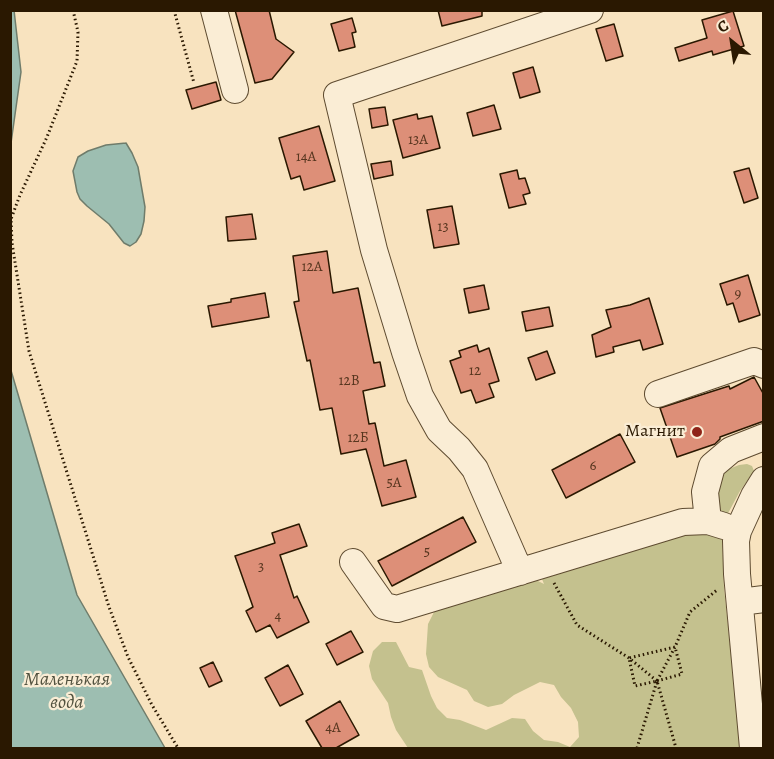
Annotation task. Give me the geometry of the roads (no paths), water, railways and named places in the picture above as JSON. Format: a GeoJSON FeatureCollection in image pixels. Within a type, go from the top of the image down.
{"type":"FeatureCollection","features":[{"type":"Feature","properties":{"kind":"street"},"geometry":{"type":"LineString","coordinates":[[214,10],[234,90]]}},
{"type":"Feature","properties":{"kind":"street"},"geometry":{"type":"LineString","coordinates":[[520,572],[475,469],[459,449],[439,430],[420,396],[374,250],[337,95],[590,10]]}},
{"type":"Feature","properties":{"kind":"street"},"geometry":{"type":"LineString","coordinates":[[658,394],[754,361],[764,365]]}},
{"type":"Feature","properties":{"kind":"street"},"geometry":{"type":"LineString","coordinates":[[708,521],[705,492],[712,466],[731,450],[764,437]]}},
{"type":"Feature","properties":{"kind":"street"},"geometry":{"type":"LineString","coordinates":[[753,748],[752,600],[737,574],[736,541],[738,531],[760,492]]}},
{"type":"Feature","properties":{"kind":"street"},"geometry":{"type":"LineString","coordinates":[[353,562],[384,606],[397,609],[683,522],[708,521],[738,531]]}},
{"type":"Feature","properties":{"kind":"water"},"geometry":{"type":"Polygon","coordinates":[[[14,10],[21,72],[11,143],[10,11],[14,10]]]}},
{"type":"Feature","properties":{"kind":"water"},"geometry":{"type":"Polygon","coordinates":[[[126,143],[138,167],[145,207],[141,234],[130,246],[124,243],[109,224],[80,199],[73,171],[78,157],[88,151],[106,145],[126,143]]]}},
{"type":"Feature","properties":{"kind":"water","name":"Маленькая вода"},"geometry":{"type":"Polygon","coordinates":[[[10,367],[77,595],[165,748],[11,748],[10,367]]]}},
{"type":"Feature","properties":{"kind":"place","name":"Магнит"},"geometry":{"type":"Point","coordinates":[697,432]}}]}
